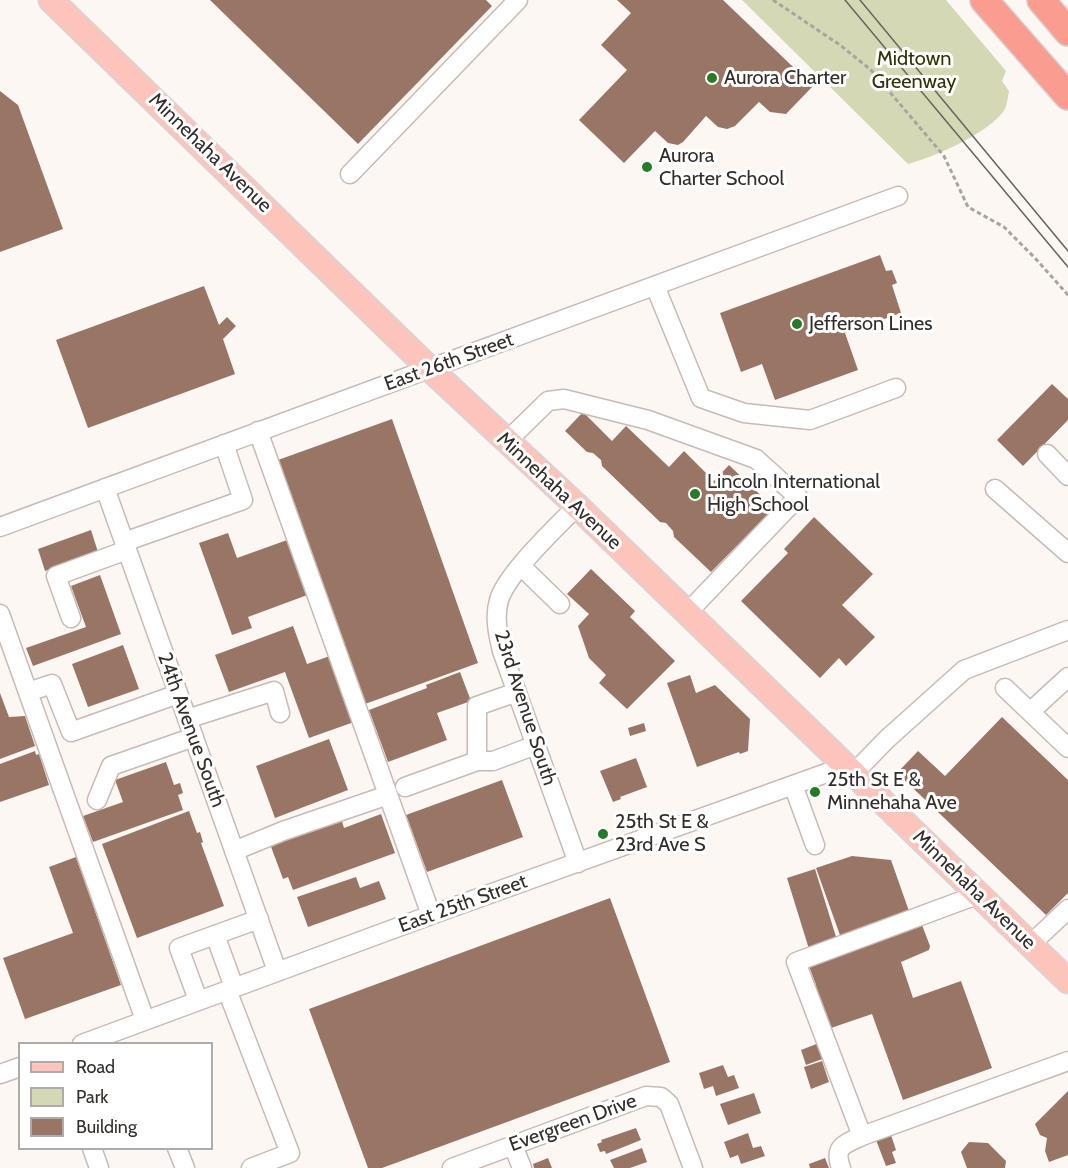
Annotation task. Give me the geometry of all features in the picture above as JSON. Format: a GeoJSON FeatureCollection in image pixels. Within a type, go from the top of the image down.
{"type":"FeatureCollection","features":[{"type":"Feature","properties":{"kind":"highway"},"geometry":{"type":"LineString","coordinates":[[984,0],[1068,96]]}},
{"type":"Feature","properties":{"kind":"highway"},"geometry":{"type":"LineString","coordinates":[[1041,0],[1068,32]]}},
{"type":"Feature","properties":{"kind":"main road","name":"Minnehaha Avenue"},"geometry":{"type":"LineString","coordinates":[[51,0],[431,370],[577,506],[1068,981]]}},
{"type":"Feature","properties":{"kind":"street"},"geometry":{"type":"LineString","coordinates":[[350,174],[518,0]]}},
{"type":"Feature","properties":{"kind":"street","name":"East 26th Street"},"geometry":{"type":"LineString","coordinates":[[0,527],[898,196]]}},
{"type":"Feature","properties":{"kind":"street"},"geometry":{"type":"LineString","coordinates":[[655,286],[701,398],[744,413],[810,420],[896,388]]}},
{"type":"Feature","properties":{"kind":"street"},"geometry":{"type":"LineString","coordinates":[[507,441],[548,402],[564,399],[648,420],[756,459],[798,497],[687,613]]}},
{"type":"Feature","properties":{"kind":"street"},"geometry":{"type":"LineString","coordinates":[[258,431],[431,915]]}},
{"type":"Feature","properties":{"kind":"street"},"geometry":{"type":"LineString","coordinates":[[71,618],[56,576],[243,500],[224,444]]}},
{"type":"Feature","properties":{"kind":"street"},"geometry":{"type":"LineString","coordinates":[[1047,454],[1068,476]]}},
{"type":"Feature","properties":{"kind":"street","name":"24th Avenue South"},"geometry":{"type":"LineString","coordinates":[[105,488],[277,971]]}},
{"type":"Feature","properties":{"kind":"street"},"geometry":{"type":"LineString","coordinates":[[995,489],[1068,553]]}},
{"type":"Feature","properties":{"kind":"street","name":"23rd Avenue South"},"geometry":{"type":"LineString","coordinates":[[577,506],[510,578],[499,599],[496,621],[502,651],[578,863]]}},
{"type":"Feature","properties":{"kind":"street"},"geometry":{"type":"LineString","coordinates":[[521,566],[560,604]]}},
{"type":"Feature","properties":{"kind":"street"},"geometry":{"type":"LineString","coordinates":[[0,614],[144,1020]]}},
{"type":"Feature","properties":{"kind":"street"},"geometry":{"type":"LineString","coordinates":[[850,770],[964,670],[1068,630]]}},
{"type":"Feature","properties":{"kind":"street"},"geometry":{"type":"LineString","coordinates":[[1030,712],[1068,677]]}},
{"type":"Feature","properties":{"kind":"street"},"geometry":{"type":"LineString","coordinates":[[28,692],[52,684],[71,732]]}},
{"type":"Feature","properties":{"kind":"street"},"geometry":{"type":"LineString","coordinates":[[1005,688],[1068,748]]}},
{"type":"Feature","properties":{"kind":"street"},"geometry":{"type":"LineString","coordinates":[[187,719],[274,691],[280,713]]}},
{"type":"Feature","properties":{"kind":"street"},"geometry":{"type":"LineString","coordinates":[[477,761],[477,706],[517,692]]}},
{"type":"Feature","properties":{"kind":"street"},"geometry":{"type":"LineString","coordinates":[[45,741],[178,694]]}},
{"type":"Feature","properties":{"kind":"street"},"geometry":{"type":"LineString","coordinates":[[97,800],[111,766],[194,737]]}},
{"type":"Feature","properties":{"kind":"street"},"geometry":{"type":"LineString","coordinates":[[405,787],[477,761],[493,761],[536,745]]}},
{"type":"Feature","properties":{"kind":"street","name":"East 25th Street"},"geometry":{"type":"LineString","coordinates":[[87,1042],[793,785],[850,770]]}},
{"type":"Feature","properties":{"kind":"street"},"geometry":{"type":"LineString","coordinates":[[793,785],[815,846]]}},
{"type":"Feature","properties":{"kind":"street"},"geometry":{"type":"LineString","coordinates":[[234,851],[283,831],[388,795]]}},
{"type":"Feature","properties":{"kind":"street"},"geometry":{"type":"LineString","coordinates":[[862,1136],[796,962],[977,895]]}},
{"type":"Feature","properties":{"kind":"street"},"geometry":{"type":"LineString","coordinates":[[1030,945],[1068,909]]}},
{"type":"Feature","properties":{"kind":"street"},"geometry":{"type":"LineString","coordinates":[[198,1000],[179,948],[259,919]]}},
{"type":"Feature","properties":{"kind":"street"},"geometry":{"type":"LineString","coordinates":[[215,935],[231,988],[290,1154],[251,1168]]}},
{"type":"Feature","properties":{"kind":"street"},"geometry":{"type":"LineString","coordinates":[[841,1168],[838,1152],[843,1145],[862,1136],[1068,1061]]}},
{"type":"Feature","properties":{"kind":"street"},"geometry":{"type":"LineString","coordinates":[[0,1074],[18,1068]]}},
{"type":"Feature","properties":{"kind":"street","name":"Evergreen Drive"},"geometry":{"type":"LineString","coordinates":[[452,1168],[646,1096],[661,1097],[669,1104],[693,1168]]}},
{"type":"Feature","properties":{"kind":"street"},"geometry":{"type":"LineString","coordinates":[[513,1145],[522,1168]]}},
{"type":"Feature","properties":{"kind":"street"},"geometry":{"type":"LineString","coordinates":[[92,1150],[99,1168]]}},
{"type":"Feature","properties":{"kind":"street"},"geometry":{"type":"LineString","coordinates":[[177,1150],[185,1168]]}},
{"type":"Feature","properties":{"kind":"path"},"geometry":{"type":"LineString","coordinates":[[773,0],[813,26],[872,70],[944,156],[968,207],[1004,227],[1068,295]]}},
{"type":"Feature","properties":{"kind":"green space","name":"Midtown Greenway"},"geometry":{"type":"Polygon","coordinates":[[[742,0],[946,0],[1006,71],[1002,81],[1009,91],[1006,107],[998,118],[975,135],[946,150],[908,164],[742,0]]]}},
{"type":"Feature","properties":{"kind":"building"},"geometry":{"type":"Polygon","coordinates":[[[210,0],[486,0],[492,6],[358,144],[210,0]]]}},
{"type":"Feature","properties":{"kind":"building","name":"Aurora Charter"},"geometry":{"type":"Polygon","coordinates":[[[617,0],[723,0],[813,86],[786,114],[770,112],[759,102],[735,126],[727,129],[718,127],[706,116],[678,145],[668,143],[655,131],[624,163],[579,120],[627,70],[601,45],[631,13],[617,0]]]}},
{"type":"Feature","properties":{"kind":"building"},"geometry":{"type":"Polygon","coordinates":[[[0,91],[18,105],[63,229],[0,252],[0,91]]]}},
{"type":"Feature","properties":{"kind":"building","name":"Jefferson Lines"},"geometry":{"type":"Polygon","coordinates":[[[880,255],[886,271],[892,270],[897,283],[892,285],[901,313],[845,333],[858,370],[775,400],[762,364],[741,372],[720,313],[880,255]]]}},
{"type":"Feature","properties":{"kind":"building"},"geometry":{"type":"Polygon","coordinates":[[[204,286],[219,325],[227,317],[236,326],[223,339],[235,374],[88,428],[56,340],[204,286]]]}},
{"type":"Feature","properties":{"kind":"building"},"geometry":{"type":"Polygon","coordinates":[[[1052,384],[1068,399],[1068,420],[1023,466],[997,440],[1052,384]]]}},
{"type":"Feature","properties":{"kind":"building","name":"Lincoln International High School"},"geometry":{"type":"Polygon","coordinates":[[[583,412],[612,441],[626,426],[669,467],[684,451],[714,481],[729,465],[774,508],[711,572],[674,537],[673,531],[666,523],[660,522],[602,466],[601,460],[593,453],[587,452],[565,431],[583,412]]]}},
{"type":"Feature","properties":{"kind":"building"},"geometry":{"type":"Polygon","coordinates":[[[392,419],[478,663],[365,704],[278,460],[392,419]]]}},
{"type":"Feature","properties":{"kind":"building"},"geometry":{"type":"Polygon","coordinates":[[[814,517],[873,574],[842,605],[875,637],[846,666],[839,658],[820,678],[741,601],[788,553],[784,549],[814,517]]]}},
{"type":"Feature","properties":{"kind":"building"},"geometry":{"type":"Polygon","coordinates":[[[91,530],[98,552],[45,571],[38,549],[91,530]]]}},
{"type":"Feature","properties":{"kind":"building"},"geometry":{"type":"Polygon","coordinates":[[[228,533],[237,558],[290,539],[310,594],[248,617],[252,628],[232,635],[199,543],[228,533]]]}},
{"type":"Feature","properties":{"kind":"building"},"geometry":{"type":"Polygon","coordinates":[[[591,569],[635,611],[630,617],[675,661],[627,709],[599,683],[606,675],[589,658],[578,626],[589,614],[567,594],[591,569]]]}},
{"type":"Feature","properties":{"kind":"building"},"geometry":{"type":"Polygon","coordinates":[[[100,575],[121,634],[33,666],[26,648],[86,627],[71,586],[100,575]]]}},
{"type":"Feature","properties":{"kind":"building"},"geometry":{"type":"Polygon","coordinates":[[[293,626],[307,664],[330,656],[354,722],[309,738],[285,672],[229,692],[215,655],[293,626]]]}},
{"type":"Feature","properties":{"kind":"building"},"geometry":{"type":"Polygon","coordinates":[[[123,645],[139,689],[88,707],[72,664],[123,645]]]}},
{"type":"Feature","properties":{"kind":"building"},"geometry":{"type":"Polygon","coordinates":[[[460,672],[471,701],[437,713],[447,740],[388,762],[369,710],[427,688],[426,685],[460,672]]]}},
{"type":"Feature","properties":{"kind":"building"},"geometry":{"type":"Polygon","coordinates":[[[690,675],[696,693],[715,685],[750,719],[748,751],[697,767],[667,683],[690,675]]]}},
{"type":"Feature","properties":{"kind":"building"},"geometry":{"type":"Polygon","coordinates":[[[0,693],[9,717],[25,716],[35,746],[0,759],[0,693]]]}},
{"type":"Feature","properties":{"kind":"building"},"geometry":{"type":"Polygon","coordinates":[[[1002,717],[1068,780],[1068,893],[1046,915],[897,773],[918,751],[945,776],[1002,717]]]}},
{"type":"Feature","properties":{"kind":"building"},"geometry":{"type":"Polygon","coordinates":[[[644,723],[646,731],[630,736],[628,728],[644,723]]]}},
{"type":"Feature","properties":{"kind":"building"},"geometry":{"type":"Polygon","coordinates":[[[329,739],[348,790],[275,818],[256,766],[329,739]]]}},
{"type":"Feature","properties":{"kind":"building"},"geometry":{"type":"Polygon","coordinates":[[[35,751],[36,755],[39,754],[49,785],[0,802],[0,764],[35,751]]]}},
{"type":"Feature","properties":{"kind":"building"},"geometry":{"type":"Polygon","coordinates":[[[636,758],[647,787],[613,802],[600,771],[636,758]]]}},
{"type":"Feature","properties":{"kind":"building"},"geometry":{"type":"Polygon","coordinates":[[[166,762],[174,785],[180,783],[183,793],[178,795],[183,810],[93,842],[83,816],[123,802],[115,780],[166,762]]]}},
{"type":"Feature","properties":{"kind":"building"},"geometry":{"type":"Polygon","coordinates":[[[502,780],[523,837],[427,872],[406,815],[502,780]]]}},
{"type":"Feature","properties":{"kind":"building"},"geometry":{"type":"Polygon","coordinates":[[[189,811],[197,833],[200,832],[203,842],[201,843],[224,906],[137,938],[102,844],[189,811]]]}},
{"type":"Feature","properties":{"kind":"building"},"geometry":{"type":"Polygon","coordinates":[[[381,814],[395,853],[293,890],[288,877],[283,879],[270,844],[341,818],[344,828],[381,814]]]}},
{"type":"Feature","properties":{"kind":"building"},"geometry":{"type":"Polygon","coordinates":[[[852,856],[891,860],[910,914],[841,938],[816,868],[852,856]]]}},
{"type":"Feature","properties":{"kind":"building"},"geometry":{"type":"Polygon","coordinates":[[[76,857],[121,985],[25,1019],[3,958],[73,933],[49,867],[76,857]]]}},
{"type":"Feature","properties":{"kind":"building"},"geometry":{"type":"Polygon","coordinates":[[[815,869],[837,940],[809,949],[787,878],[815,869]]]}},
{"type":"Feature","properties":{"kind":"building"},"geometry":{"type":"Polygon","coordinates":[[[356,877],[360,888],[379,881],[386,899],[308,927],[297,897],[356,877]]]}},
{"type":"Feature","properties":{"kind":"building"},"geometry":{"type":"Polygon","coordinates":[[[610,898],[670,1062],[382,1168],[368,1168],[309,1009],[610,898]]]}},
{"type":"Feature","properties":{"kind":"building"},"geometry":{"type":"Polygon","coordinates":[[[922,925],[930,946],[929,950],[901,962],[913,998],[961,981],[992,1068],[903,1100],[872,1014],[828,1029],[812,987],[816,985],[809,966],[922,925]]]}},
{"type":"Feature","properties":{"kind":"building"},"geometry":{"type":"Polygon","coordinates":[[[819,1043],[825,1058],[806,1065],[801,1050],[819,1043]]]}},
{"type":"Feature","properties":{"kind":"building"},"geometry":{"type":"Polygon","coordinates":[[[822,1061],[829,1082],[811,1089],[804,1067],[822,1061]]]}},
{"type":"Feature","properties":{"kind":"building"},"geometry":{"type":"Polygon","coordinates":[[[723,1065],[728,1077],[734,1075],[739,1088],[716,1096],[713,1086],[704,1089],[699,1073],[723,1065]]]}},
{"type":"Feature","properties":{"kind":"building"},"geometry":{"type":"Polygon","coordinates":[[[1068,1091],[1068,1155],[1049,1162],[1045,1151],[1047,1138],[1040,1135],[1035,1124],[1068,1091]]]}},
{"type":"Feature","properties":{"kind":"building"},"geometry":{"type":"Polygon","coordinates":[[[754,1093],[761,1113],[728,1125],[720,1104],[754,1093]]]}},
{"type":"Feature","properties":{"kind":"building"},"geometry":{"type":"Polygon","coordinates":[[[636,1128],[641,1140],[606,1154],[605,1151],[600,1152],[597,1144],[602,1142],[601,1140],[636,1128]]]}},
{"type":"Feature","properties":{"kind":"building"},"geometry":{"type":"Polygon","coordinates":[[[748,1133],[753,1148],[761,1146],[765,1156],[741,1164],[738,1155],[730,1158],[724,1142],[748,1133]]]}},
{"type":"Feature","properties":{"kind":"building"},"geometry":{"type":"Polygon","coordinates":[[[891,1135],[896,1150],[892,1152],[896,1163],[886,1166],[876,1140],[891,1135]]]}},
{"type":"Feature","properties":{"kind":"building"},"geometry":{"type":"Polygon","coordinates":[[[969,1142],[988,1143],[1006,1161],[1005,1168],[967,1168],[961,1152],[969,1142]]]}},
{"type":"Feature","properties":{"kind":"building"},"geometry":{"type":"Polygon","coordinates":[[[642,1148],[647,1162],[630,1168],[614,1168],[610,1160],[642,1148]]]}},
{"type":"Feature","properties":{"kind":"building"},"geometry":{"type":"Polygon","coordinates":[[[548,1158],[552,1168],[534,1168],[533,1164],[548,1158]]]}},
{"type":"Feature","properties":{"kind":"building"},"geometry":{"type":"Polygon","coordinates":[[[825,1158],[829,1168],[810,1168],[809,1164],[825,1158]]]}},
{"type":"Feature","properties":{"kind":"tram line"},"geometry":{"type":"LineString","coordinates":[[845,0],[1068,267]]}},
{"type":"Feature","properties":{"kind":"tram line"},"geometry":{"type":"LineString","coordinates":[[860,0],[1068,251]]}},
{"type":"Feature","properties":{"kind":"place","name":"Aurora Charter"},"geometry":{"type":"Point","coordinates":[712,78]}},
{"type":"Feature","properties":{"kind":"place","name":"Aurora Charter School"},"geometry":{"type":"Point","coordinates":[647,167]}},
{"type":"Feature","properties":{"kind":"place","name":"Jefferson Lines"},"geometry":{"type":"Point","coordinates":[797,324]}},
{"type":"Feature","properties":{"kind":"place","name":"Lincoln International High School"},"geometry":{"type":"Point","coordinates":[695,494]}},
{"type":"Feature","properties":{"kind":"place","name":"25th St E & Minnehaha Ave"},"geometry":{"type":"Point","coordinates":[815,792]}},
{"type":"Feature","properties":{"kind":"place","name":"25th St E & 23rd Ave S"},"geometry":{"type":"Point","coordinates":[603,834]}}]}
